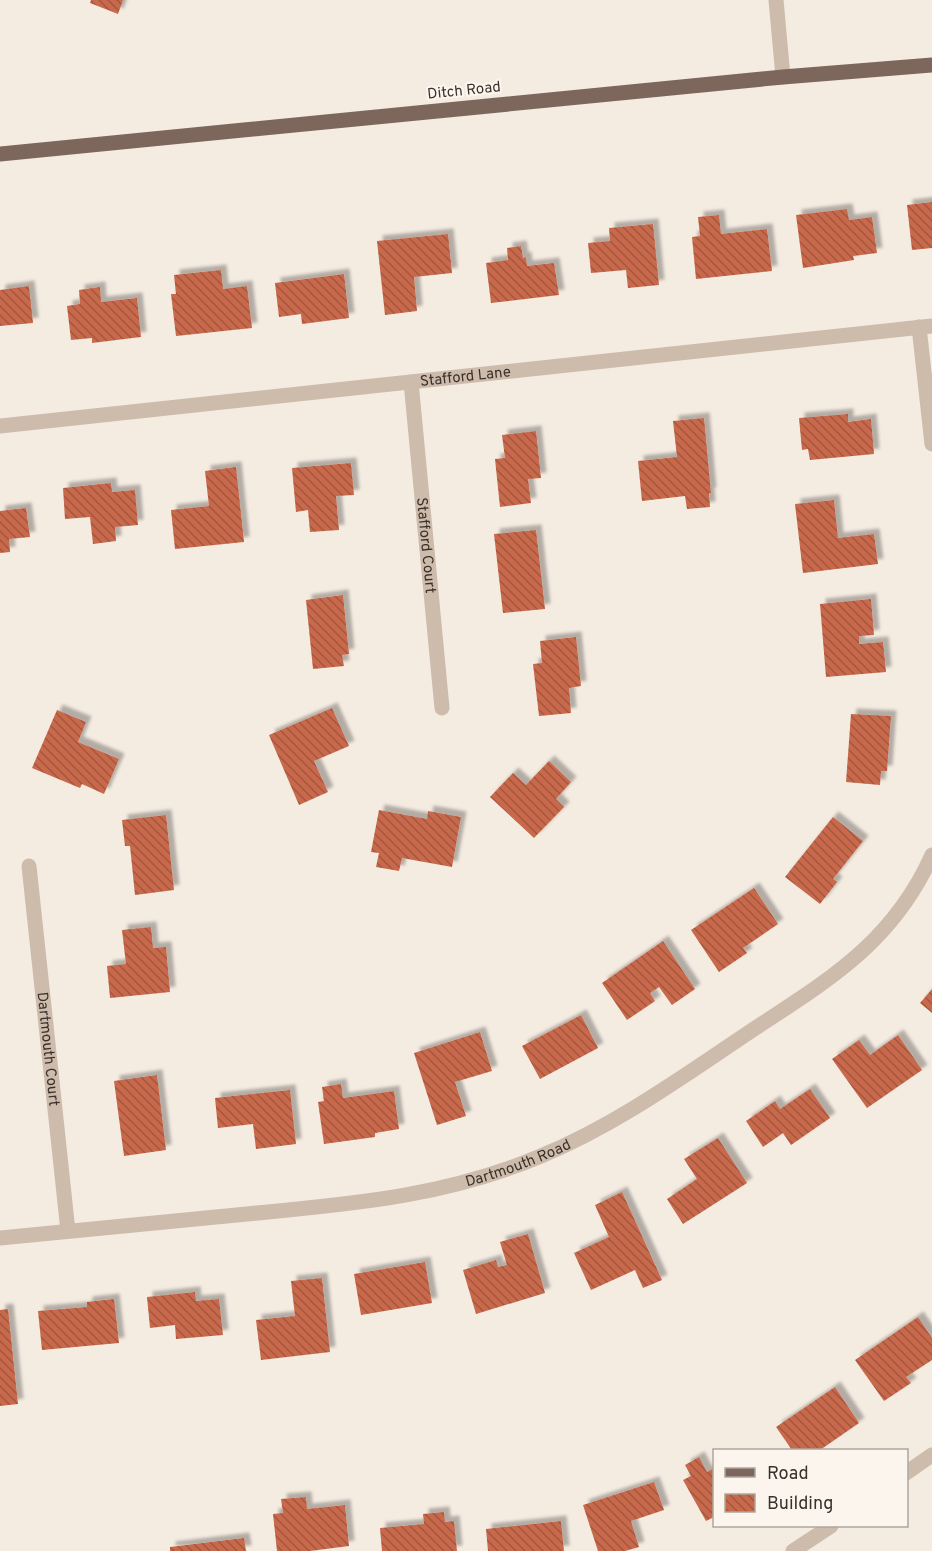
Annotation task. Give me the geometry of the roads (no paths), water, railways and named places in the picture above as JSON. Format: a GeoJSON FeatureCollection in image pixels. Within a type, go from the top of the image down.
{"type":"FeatureCollection","features":[{"type":"Feature","properties":{"kind":"main road","name":"Ditch Road"},"geometry":{"type":"LineString","coordinates":[[0,154],[932,64]]}},
{"type":"Feature","properties":{"kind":"street"},"geometry":{"type":"LineString","coordinates":[[776,0],[783,77]]}},
{"type":"Feature","properties":{"kind":"street"},"geometry":{"type":"LineString","coordinates":[[926,326],[932,444]]}},
{"type":"Feature","properties":{"kind":"street","name":"Stafford Lane"},"geometry":{"type":"LineString","coordinates":[[0,426],[926,326]]}},
{"type":"Feature","properties":{"kind":"street","name":"Stafford Court"},"geometry":{"type":"LineString","coordinates":[[411,382],[442,708]]}},
{"type":"Feature","properties":{"kind":"street","name":"Dartmouth Road"},"geometry":{"type":"LineString","coordinates":[[0,1238],[393,1198],[474,1180],[541,1156],[586,1136],[628,1113],[835,975],[888,927],[922,878],[932,855]]}},
{"type":"Feature","properties":{"kind":"street","name":"Dartmouth Court"},"geometry":{"type":"LineString","coordinates":[[30,866],[68,1231]]}},
{"type":"Feature","properties":{"kind":"street"},"geometry":{"type":"LineString","coordinates":[[908,1472],[932,1455]]}},
{"type":"Feature","properties":{"kind":"street"},"geometry":{"type":"LineString","coordinates":[[793,1551],[829,1527]]}}]}
